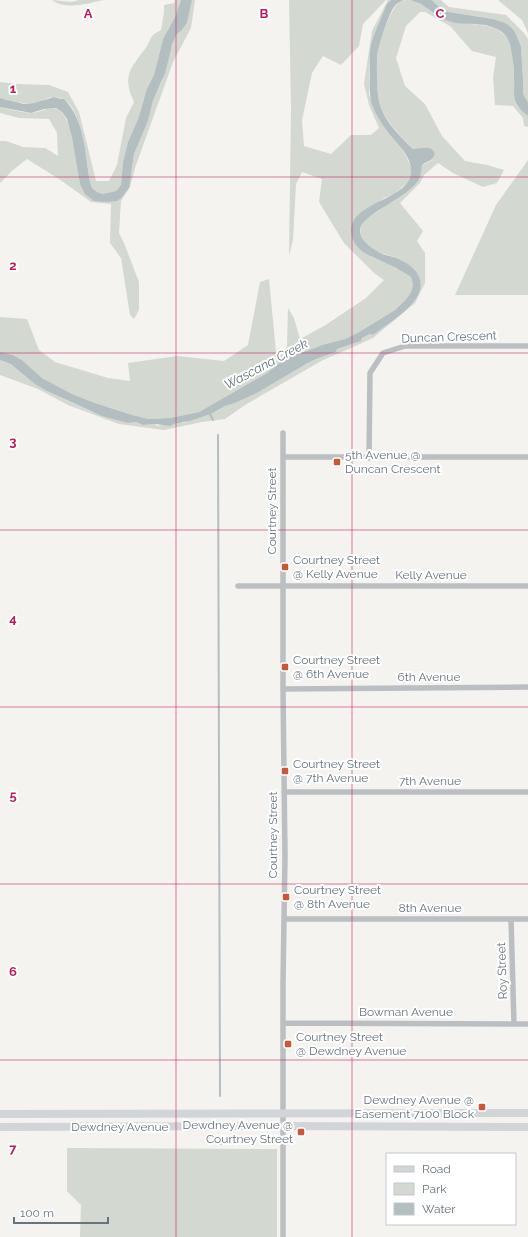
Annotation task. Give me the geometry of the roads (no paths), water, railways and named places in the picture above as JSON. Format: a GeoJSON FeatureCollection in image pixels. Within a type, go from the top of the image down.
{"type":"FeatureCollection","features":[{"type":"Feature","properties":{"kind":"main road","name":"Dewdney Avenue"},"geometry":{"type":"LineString","coordinates":[[0,1114],[528,1113]]}},
{"type":"Feature","properties":{"kind":"main road","name":"Dewdney Avenue"},"geometry":{"type":"LineString","coordinates":[[0,1127],[528,1127]]}},
{"type":"Feature","properties":{"kind":"street","name":"Duncan Crescent"},"geometry":{"type":"LineString","coordinates":[[369,458],[370,373],[383,353],[405,346],[528,346]]}},
{"type":"Feature","properties":{"kind":"street","name":"Courtney Street"},"geometry":{"type":"LineString","coordinates":[[283,433],[283,1237]]}},
{"type":"Feature","properties":{"kind":"street"},"geometry":{"type":"LineString","coordinates":[[283,457],[528,457]]}},
{"type":"Feature","properties":{"kind":"street","name":"Kelly Avenue"},"geometry":{"type":"LineString","coordinates":[[238,586],[528,586]]}},
{"type":"Feature","properties":{"kind":"street","name":"6th Avenue"},"geometry":{"type":"LineString","coordinates":[[283,688],[528,687]]}},
{"type":"Feature","properties":{"kind":"street","name":"7th Avenue"},"geometry":{"type":"LineString","coordinates":[[284,792],[528,792]]}},
{"type":"Feature","properties":{"kind":"street","name":"8th Avenue"},"geometry":{"type":"LineString","coordinates":[[284,919],[528,919]]}},
{"type":"Feature","properties":{"kind":"street","name":"Roy Street"},"geometry":{"type":"LineString","coordinates":[[512,919],[514,1024]]}},
{"type":"Feature","properties":{"kind":"street","name":"Bowman Avenue"},"geometry":{"type":"LineString","coordinates":[[284,1023],[528,1024]]}},
{"type":"Feature","properties":{"kind":"water"},"geometry":{"type":"Polygon","coordinates":[[[181,0],[192,0],[187,23],[177,34],[172,44],[165,73],[153,101],[148,121],[134,154],[129,188],[117,201],[94,201],[85,194],[80,184],[72,137],[67,119],[62,112],[56,108],[44,109],[31,113],[0,107],[0,98],[24,104],[34,103],[54,97],[64,99],[71,107],[80,127],[92,188],[103,194],[116,191],[121,185],[123,162],[128,142],[138,119],[147,89],[154,75],[163,39],[175,17],[181,0]]]}},
{"type":"Feature","properties":{"kind":"water"},"geometry":{"type":"Polygon","coordinates":[[[391,0],[404,0],[397,3],[389,16],[377,56],[379,102],[391,125],[413,149],[430,149],[434,152],[434,154],[432,159],[422,165],[421,174],[417,182],[404,194],[368,218],[362,224],[360,230],[362,238],[369,246],[385,255],[405,262],[411,266],[419,276],[421,287],[419,293],[406,310],[373,335],[370,334],[362,338],[361,341],[337,349],[336,352],[306,364],[257,393],[225,406],[211,414],[190,421],[173,424],[171,426],[155,424],[143,425],[136,422],[128,423],[102,416],[47,391],[35,384],[11,364],[0,360],[0,352],[13,355],[22,360],[42,378],[72,394],[95,403],[148,419],[170,418],[199,412],[267,373],[288,356],[345,339],[395,310],[411,292],[413,285],[411,277],[393,266],[364,253],[353,240],[351,227],[356,217],[366,209],[402,189],[409,180],[411,169],[408,158],[402,148],[378,118],[370,98],[371,45],[387,4],[391,0]]]}},
{"type":"Feature","properties":{"kind":"water"},"geometry":{"type":"Polygon","coordinates":[[[410,0],[432,0],[441,9],[449,12],[493,19],[505,23],[512,28],[521,46],[523,94],[528,102],[528,116],[518,107],[516,103],[514,95],[513,60],[510,44],[506,36],[494,27],[478,24],[455,23],[445,20],[419,3],[410,0]]]}},
{"type":"Feature","properties":{"kind":"waterway"},"geometry":{"type":"LineString","coordinates":[[209,412],[213,420]]}},
{"type":"Feature","properties":{"kind":"waterway"},"geometry":{"type":"LineString","coordinates":[[218,435],[220,1096]]}},
{"type":"Feature","properties":{"kind":"waterway"},"geometry":{"type":"LineString","coordinates":[[221,1138],[221,1144]]}},
{"type":"Feature","properties":{"kind":"place","name":"5th Avenue @ Duncan Crescent"},"geometry":{"type":"Point","coordinates":[337,462]}},
{"type":"Feature","properties":{"kind":"place","name":"Courtney Street @ Kelly Avenue"},"geometry":{"type":"Point","coordinates":[285,567]}},
{"type":"Feature","properties":{"kind":"place","name":"Courtney Street @ 6th Avenue"},"geometry":{"type":"Point","coordinates":[285,667]}},
{"type":"Feature","properties":{"kind":"place","name":"Courtney Street @ 7th Avenue"},"geometry":{"type":"Point","coordinates":[285,771]}},
{"type":"Feature","properties":{"kind":"place","name":"Courtney Street @ 8th Avenue"},"geometry":{"type":"Point","coordinates":[286,897]}},
{"type":"Feature","properties":{"kind":"place","name":"Courtney Street @ Dewdney Avenue"},"geometry":{"type":"Point","coordinates":[288,1044]}},
{"type":"Feature","properties":{"kind":"place","name":"Dewdney Avenue @ Easement 7100 Block"},"geometry":{"type":"Point","coordinates":[482,1107]}},
{"type":"Feature","properties":{"kind":"place","name":"Dewdney Avenue @ Courtney Street"},"geometry":{"type":"Point","coordinates":[301,1132]}},
{"type":"Feature","properties":{"kind":"water label","name":"Wascana Creek"},"geometry":{"type":"Point","coordinates":[266,364]}}]}
